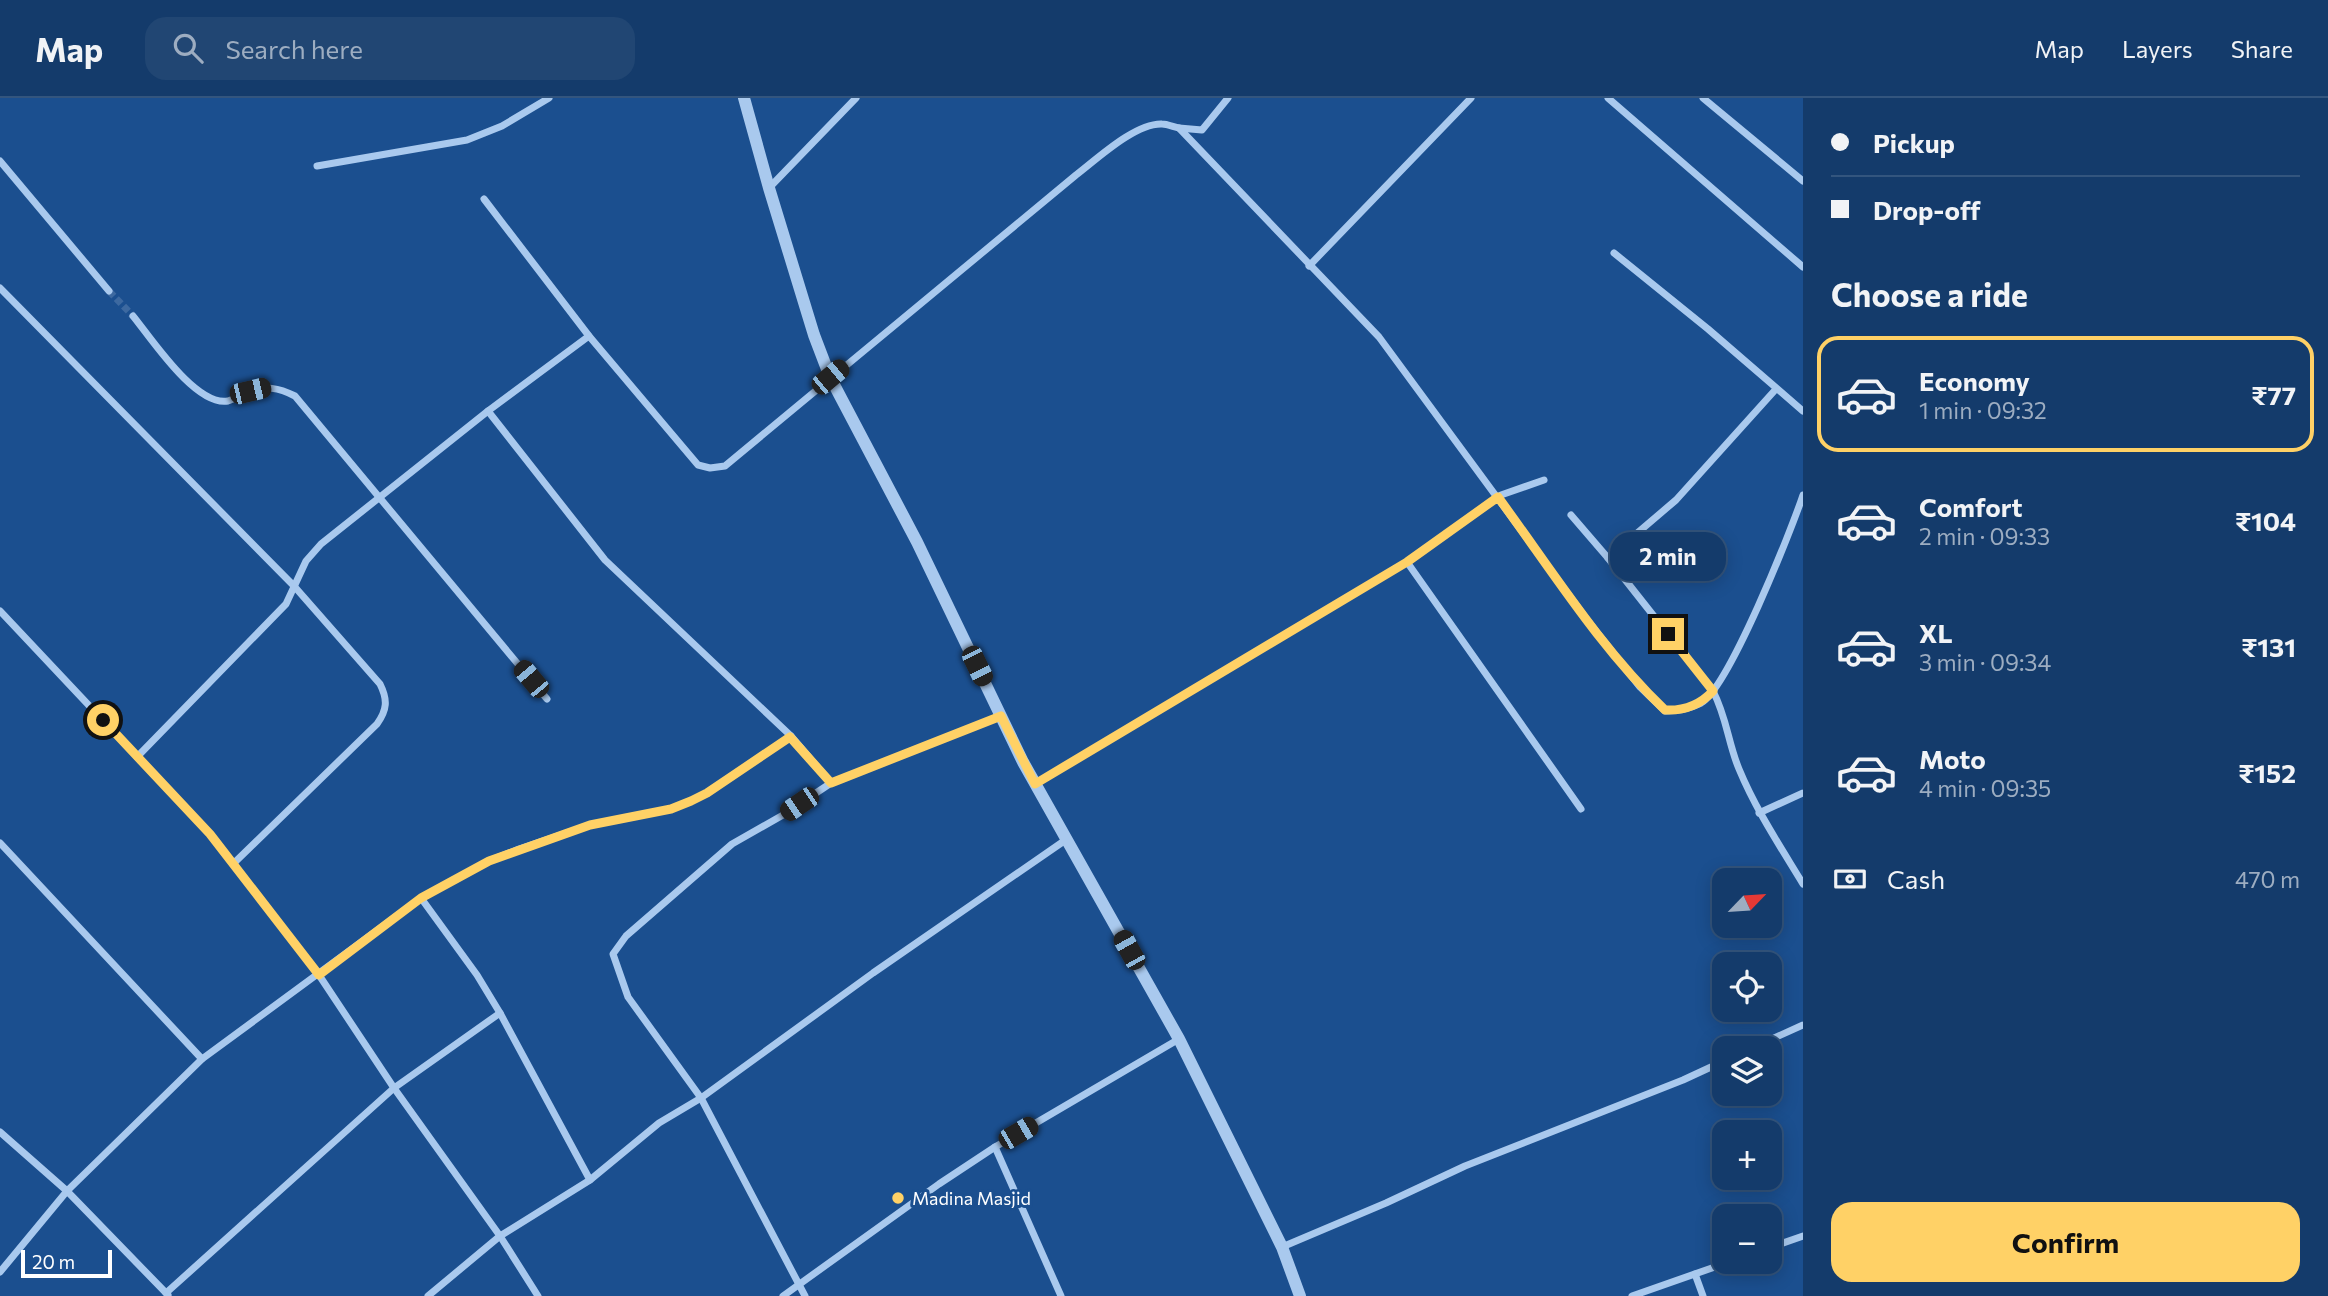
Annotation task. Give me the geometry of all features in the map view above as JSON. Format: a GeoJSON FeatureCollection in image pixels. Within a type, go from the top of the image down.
{"type":"FeatureCollection","features":[{"type":"Feature","properties":{"kind":"street"},"geometry":{"type":"LineString","coordinates":[[317,166],[467,140],[502,126],[549,98]]}},
{"type":"Feature","properties":{"kind":"street"},"geometry":{"type":"LineString","coordinates":[[744,98],[814,335],[830,377],[917,542],[1035,784],[1179,1039],[1282,1247],[1300,1296]]}},
{"type":"Feature","properties":{"kind":"street"},"geometry":{"type":"LineString","coordinates":[[769,188],[856,98]]}},
{"type":"Feature","properties":{"kind":"street"},"geometry":{"type":"LineString","coordinates":[[484,199],[589,336],[698,465],[710,468],[725,466],[1076,175],[1119,143],[1139,130],[1161,124],[1202,130],[1228,98]]}},
{"type":"Feature","properties":{"kind":"street"},"geometry":{"type":"LineString","coordinates":[[1309,265],[1471,98]]}},
{"type":"Feature","properties":{"kind":"street"},"geometry":{"type":"LineString","coordinates":[[1608,98],[1803,267]]}},
{"type":"Feature","properties":{"kind":"street"},"geometry":{"type":"LineString","coordinates":[[1703,98],[1803,181]]}},
{"type":"Feature","properties":{"kind":"street"},"geometry":{"type":"LineString","coordinates":[[1179,128],[1378,337],[1588,621],[1640,687],[1665,710],[1676,711],[1703,702],[1713,691],[1735,655],[1784,548],[1803,495]]}},
{"type":"Feature","properties":{"kind":"street"},"geometry":{"type":"LineString","coordinates":[[0,161],[109,291]]}},
{"type":"Feature","properties":{"kind":"street"},"geometry":{"type":"LineString","coordinates":[[1614,253],[1803,411]]}},
{"type":"Feature","properties":{"kind":"street"},"geometry":{"type":"LineString","coordinates":[[0,288],[294,586],[380,684],[386,702],[384,714],[377,724],[233,864]]}},
{"type":"Feature","properties":{"kind":"street"},"geometry":{"type":"LineString","coordinates":[[133,316],[191,386],[203,395],[226,401],[264,387],[279,389],[295,396],[547,699]]}},
{"type":"Feature","properties":{"kind":"street"},"geometry":{"type":"LineString","coordinates":[[137,757],[286,604],[306,561],[321,544],[488,411],[589,336]]}},
{"type":"Feature","properties":{"kind":"street"},"geometry":{"type":"LineString","coordinates":[[1608,558],[1676,500],[1776,389]]}},
{"type":"Feature","properties":{"kind":"street"},"geometry":{"type":"LineString","coordinates":[[488,411],[605,560],[790,737],[831,783]]}},
{"type":"Feature","properties":{"kind":"street"},"geometry":{"type":"LineString","coordinates":[[1035,784],[1407,562],[1498,497],[1544,480]]}},
{"type":"Feature","properties":{"kind":"street"},"geometry":{"type":"LineString","coordinates":[[1571,514],[1713,691],[1724,712],[1738,765],[1759,813],[1803,884]]}},
{"type":"Feature","properties":{"kind":"street"},"geometry":{"type":"LineString","coordinates":[[1407,562],[1581,809]]}},
{"type":"Feature","properties":{"kind":"street"},"geometry":{"type":"LineString","coordinates":[[0,611],[210,834],[319,975],[394,1088],[500,1236],[538,1296]]}},
{"type":"Feature","properties":{"kind":"street"},"geometry":{"type":"LineString","coordinates":[[805,1296],[701,1098],[628,997],[613,954],[634,928],[732,844],[831,783],[1001,716]]}},
{"type":"Feature","properties":{"kind":"street"},"geometry":{"type":"LineString","coordinates":[[0,1272],[67,1191],[202,1059],[421,898],[489,861],[519,849],[590,825],[671,809],[691,801],[790,737]]}},
{"type":"Feature","properties":{"kind":"street"},"geometry":{"type":"LineString","coordinates":[[1759,813],[1803,793]]}},
{"type":"Feature","properties":{"kind":"street"},"geometry":{"type":"LineString","coordinates":[[428,1296],[500,1236],[590,1180],[659,1123],[701,1098],[873,972],[1067,839]]}},
{"type":"Feature","properties":{"kind":"street"},"geometry":{"type":"LineString","coordinates":[[0,843],[202,1059]]}},
{"type":"Feature","properties":{"kind":"street"},"geometry":{"type":"LineString","coordinates":[[421,898],[477,975],[500,1013],[590,1180]]}},
{"type":"Feature","properties":{"kind":"street"},"geometry":{"type":"LineString","coordinates":[[0,1132],[67,1191],[168,1294],[394,1088],[500,1013]]}},
{"type":"Feature","properties":{"kind":"street"},"geometry":{"type":"LineString","coordinates":[[1779,1036],[1803,1025]]}},
{"type":"Feature","properties":{"kind":"street"},"geometry":{"type":"LineString","coordinates":[[783,1296],[995,1147],[1179,1039]]}},
{"type":"Feature","properties":{"kind":"street"},"geometry":{"type":"LineString","coordinates":[[1282,1247],[1465,1166],[1712,1067]]}},
{"type":"Feature","properties":{"kind":"street"},"geometry":{"type":"LineString","coordinates":[[995,1147],[1062,1296]]}},
{"type":"Feature","properties":{"kind":"street"},"geometry":{"type":"LineString","coordinates":[[1782,1243],[1803,1236]]}},
{"type":"Feature","properties":{"kind":"street"},"geometry":{"type":"LineString","coordinates":[[1632,1296],[1712,1268]]}},
{"type":"Feature","properties":{"kind":"street"},"geometry":{"type":"LineString","coordinates":[[1695,1274],[1703,1296]]}},
{"type":"Feature","properties":{"kind":"tunnel"},"geometry":{"type":"LineString","coordinates":[[109,291],[133,316]]}},
{"type":"Feature","properties":{"kind":"place","name":"Madina Masjid"},"geometry":{"type":"Point","coordinates":[898,1198]}},
{"type":"Feature","properties":{"kind":"route"},"geometry":{"type":"LineString","coordinates":[[103,720],[210,834],[319,975],[421,898],[489,861],[590,825],[671,809],[691,801],[790,737],[831,783],[1001,716],[1035,784],[1407,562],[1498,497],[1588,621],[1640,687],[1665,710],[1676,711],[1703,702],[1713,691],[1668,634]]}}]}
